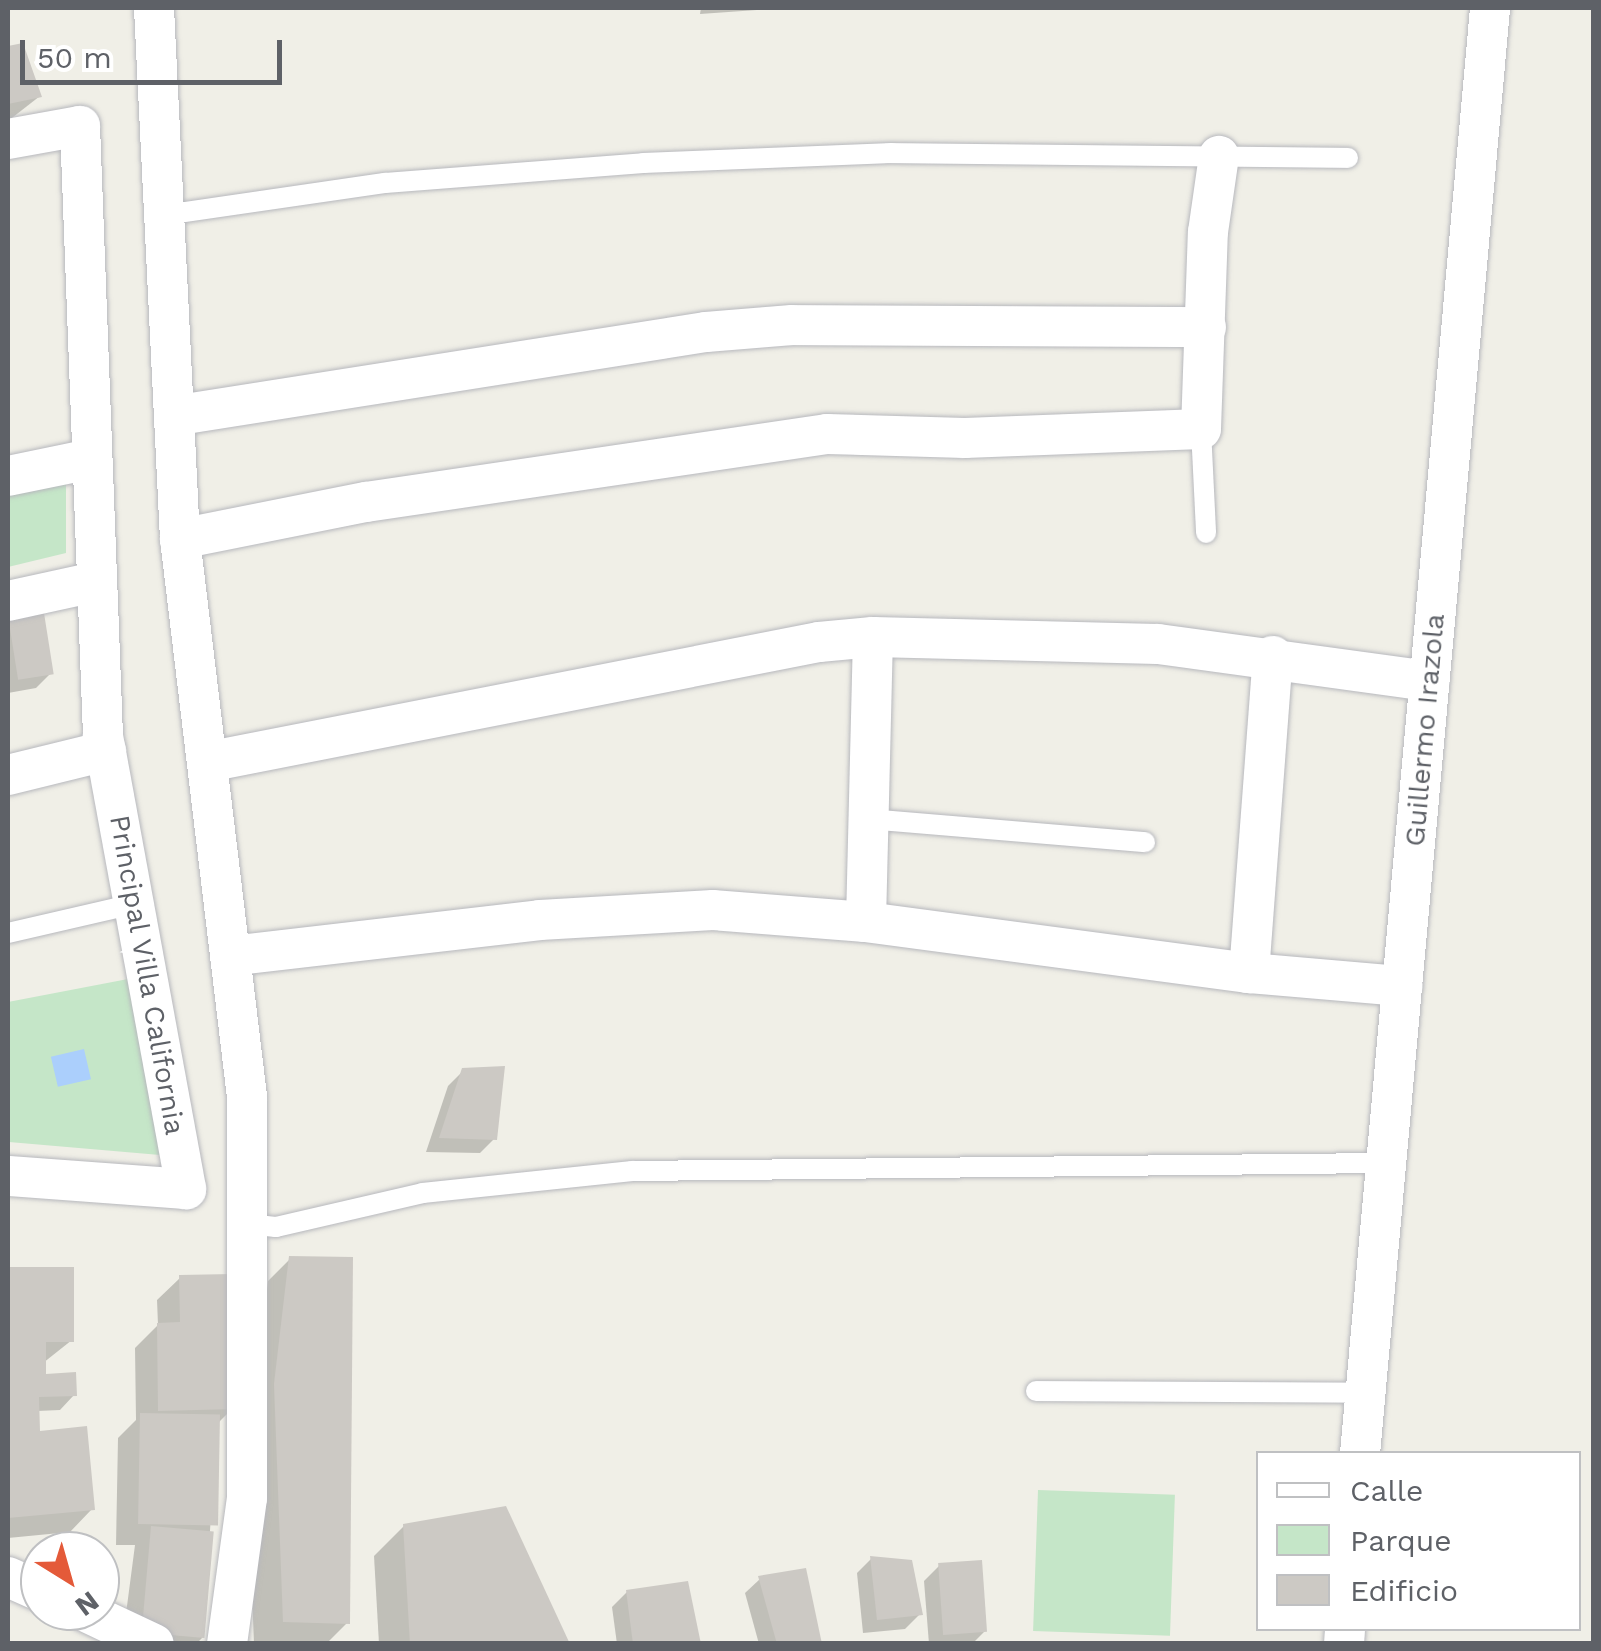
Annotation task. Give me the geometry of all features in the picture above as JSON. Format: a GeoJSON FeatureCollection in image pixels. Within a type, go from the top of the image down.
{"type":"FeatureCollection","features":[{"type":"Feature","properties":{"kind":"street"},"geometry":{"type":"LineString","coordinates":[[154,8],[179,415],[180,539],[247,1097],[247,1498],[226,1644]]}},
{"type":"Feature","properties":{"kind":"street","name":"Guillermo Irazola"},"geometry":{"type":"LineString","coordinates":[[1360,1451],[1490,8]]}},
{"type":"Feature","properties":{"kind":"street","name":"Principal Villa California"},"geometry":{"type":"LineString","coordinates":[[8,139],[80,126],[95,582],[106,750],[186,1189],[8,1176]]}},
{"type":"Feature","properties":{"kind":"street"},"geometry":{"type":"LineString","coordinates":[[180,539],[366,502],[826,434],[965,438],[1201,429],[1219,156]]}},
{"type":"Feature","properties":{"kind":"street"},"geometry":{"type":"LineString","coordinates":[[179,415],[740,329],[1206,327]]}},
{"type":"Feature","properties":{"kind":"street"},"geometry":{"type":"LineString","coordinates":[[8,476],[91,459]]}},
{"type":"Feature","properties":{"kind":"street"},"geometry":{"type":"LineString","coordinates":[[8,601],[95,582]]}},
{"type":"Feature","properties":{"kind":"street"},"geometry":{"type":"LineString","coordinates":[[206,762],[819,642],[873,637],[1138,643],[1273,656],[1429,681]]}},
{"type":"Feature","properties":{"kind":"street"},"geometry":{"type":"LineString","coordinates":[[866,922],[873,637]]}},
{"type":"Feature","properties":{"kind":"street"},"geometry":{"type":"LineString","coordinates":[[1248,974],[1273,656]]}},
{"type":"Feature","properties":{"kind":"street"},"geometry":{"type":"LineString","coordinates":[[8,774],[106,750]]}},
{"type":"Feature","properties":{"kind":"street"},"geometry":{"type":"LineString","coordinates":[[230,956],[540,920],[713,910],[866,922],[1248,974],[1402,986]]}},
{"type":"Feature","properties":{"kind":"street"},"geometry":{"type":"LineString","coordinates":[[120,1628],[154,1644]]}},
{"type":"Feature","properties":{"kind":"lane"},"geometry":{"type":"LineString","coordinates":[[165,214],[385,183],[643,163],[892,153],[1348,158]]}},
{"type":"Feature","properties":{"kind":"lane"},"geometry":{"type":"LineString","coordinates":[[1201,429],[1206,533]]}},
{"type":"Feature","properties":{"kind":"lane"},"geometry":{"type":"LineString","coordinates":[[869,819],[1145,842]]}},
{"type":"Feature","properties":{"kind":"lane"},"geometry":{"type":"LineString","coordinates":[[8,933],[134,904]]}},
{"type":"Feature","properties":{"kind":"lane"},"geometry":{"type":"LineString","coordinates":[[247,1224],[276,1227],[422,1193],[632,1171],[1386,1162]]}},
{"type":"Feature","properties":{"kind":"lane"},"geometry":{"type":"LineString","coordinates":[[1036,1391],[1365,1393]]}},
{"type":"Feature","properties":{"kind":"green space"},"geometry":{"type":"Polygon","coordinates":[[[66,483],[66,553],[8,567],[8,495],[66,483]]]}},
{"type":"Feature","properties":{"kind":"green space"},"geometry":{"type":"Polygon","coordinates":[[[128,979],[160,1155],[9,1142],[8,1002],[128,979]]]}},
{"type":"Feature","properties":{"kind":"green space"},"geometry":{"type":"Polygon","coordinates":[[[1038,1490],[1175,1495],[1170,1636],[1033,1631],[1038,1490]]]}},
{"type":"Feature","properties":{"kind":"water"},"geometry":{"type":"Polygon","coordinates":[[[84,1049],[91,1079],[58,1087],[51,1057],[84,1049]]]}},
{"type":"Feature","properties":{"kind":"building"},"geometry":{"type":"Polygon","coordinates":[[[23,43],[42,97],[8,104],[8,46],[23,43]]]}},
{"type":"Feature","properties":{"kind":"building"},"geometry":{"type":"Polygon","coordinates":[[[44,613],[54,674],[18,680],[8,619],[44,613]]]}},
{"type":"Feature","properties":{"kind":"building"},"geometry":{"type":"Polygon","coordinates":[[[505,1066],[497,1140],[439,1138],[462,1068],[505,1066]]]}},
{"type":"Feature","properties":{"kind":"building"},"geometry":{"type":"Polygon","coordinates":[[[289,1256],[353,1257],[350,1624],[283,1622],[274,1384],[289,1256]]]}},
{"type":"Feature","properties":{"kind":"building"},"geometry":{"type":"Polygon","coordinates":[[[8,1267],[74,1267],[74,1342],[46,1342],[46,1374],[76,1372],[77,1396],[39,1397],[40,1431],[87,1426],[95,1510],[8,1518],[8,1267]]]}},
{"type":"Feature","properties":{"kind":"building"},"geometry":{"type":"Polygon","coordinates":[[[233,1274],[236,1409],[158,1411],[157,1323],[180,1322],[179,1275],[233,1274]]]}},
{"type":"Feature","properties":{"kind":"building"},"geometry":{"type":"Polygon","coordinates":[[[140,1413],[220,1414],[218,1525],[138,1524],[140,1413]]]}},
{"type":"Feature","properties":{"kind":"building"},"geometry":{"type":"Polygon","coordinates":[[[506,1506],[570,1644],[410,1644],[403,1524],[506,1506]]]}},
{"type":"Feature","properties":{"kind":"building"},"geometry":{"type":"Polygon","coordinates":[[[151,1526],[214,1531],[204,1638],[142,1633],[151,1526]]]}},
{"type":"Feature","properties":{"kind":"building"},"geometry":{"type":"Polygon","coordinates":[[[870,1556],[912,1560],[923,1615],[877,1620],[870,1556]]]}},
{"type":"Feature","properties":{"kind":"building"},"geometry":{"type":"Polygon","coordinates":[[[982,1560],[987,1632],[943,1635],[938,1563],[982,1560]]]}},
{"type":"Feature","properties":{"kind":"building"},"geometry":{"type":"Polygon","coordinates":[[[806,1568],[822,1644],[777,1644],[758,1576],[806,1568]]]}},
{"type":"Feature","properties":{"kind":"building"},"geometry":{"type":"Polygon","coordinates":[[[688,1581],[701,1644],[633,1644],[626,1590],[688,1581]]]}}]}
